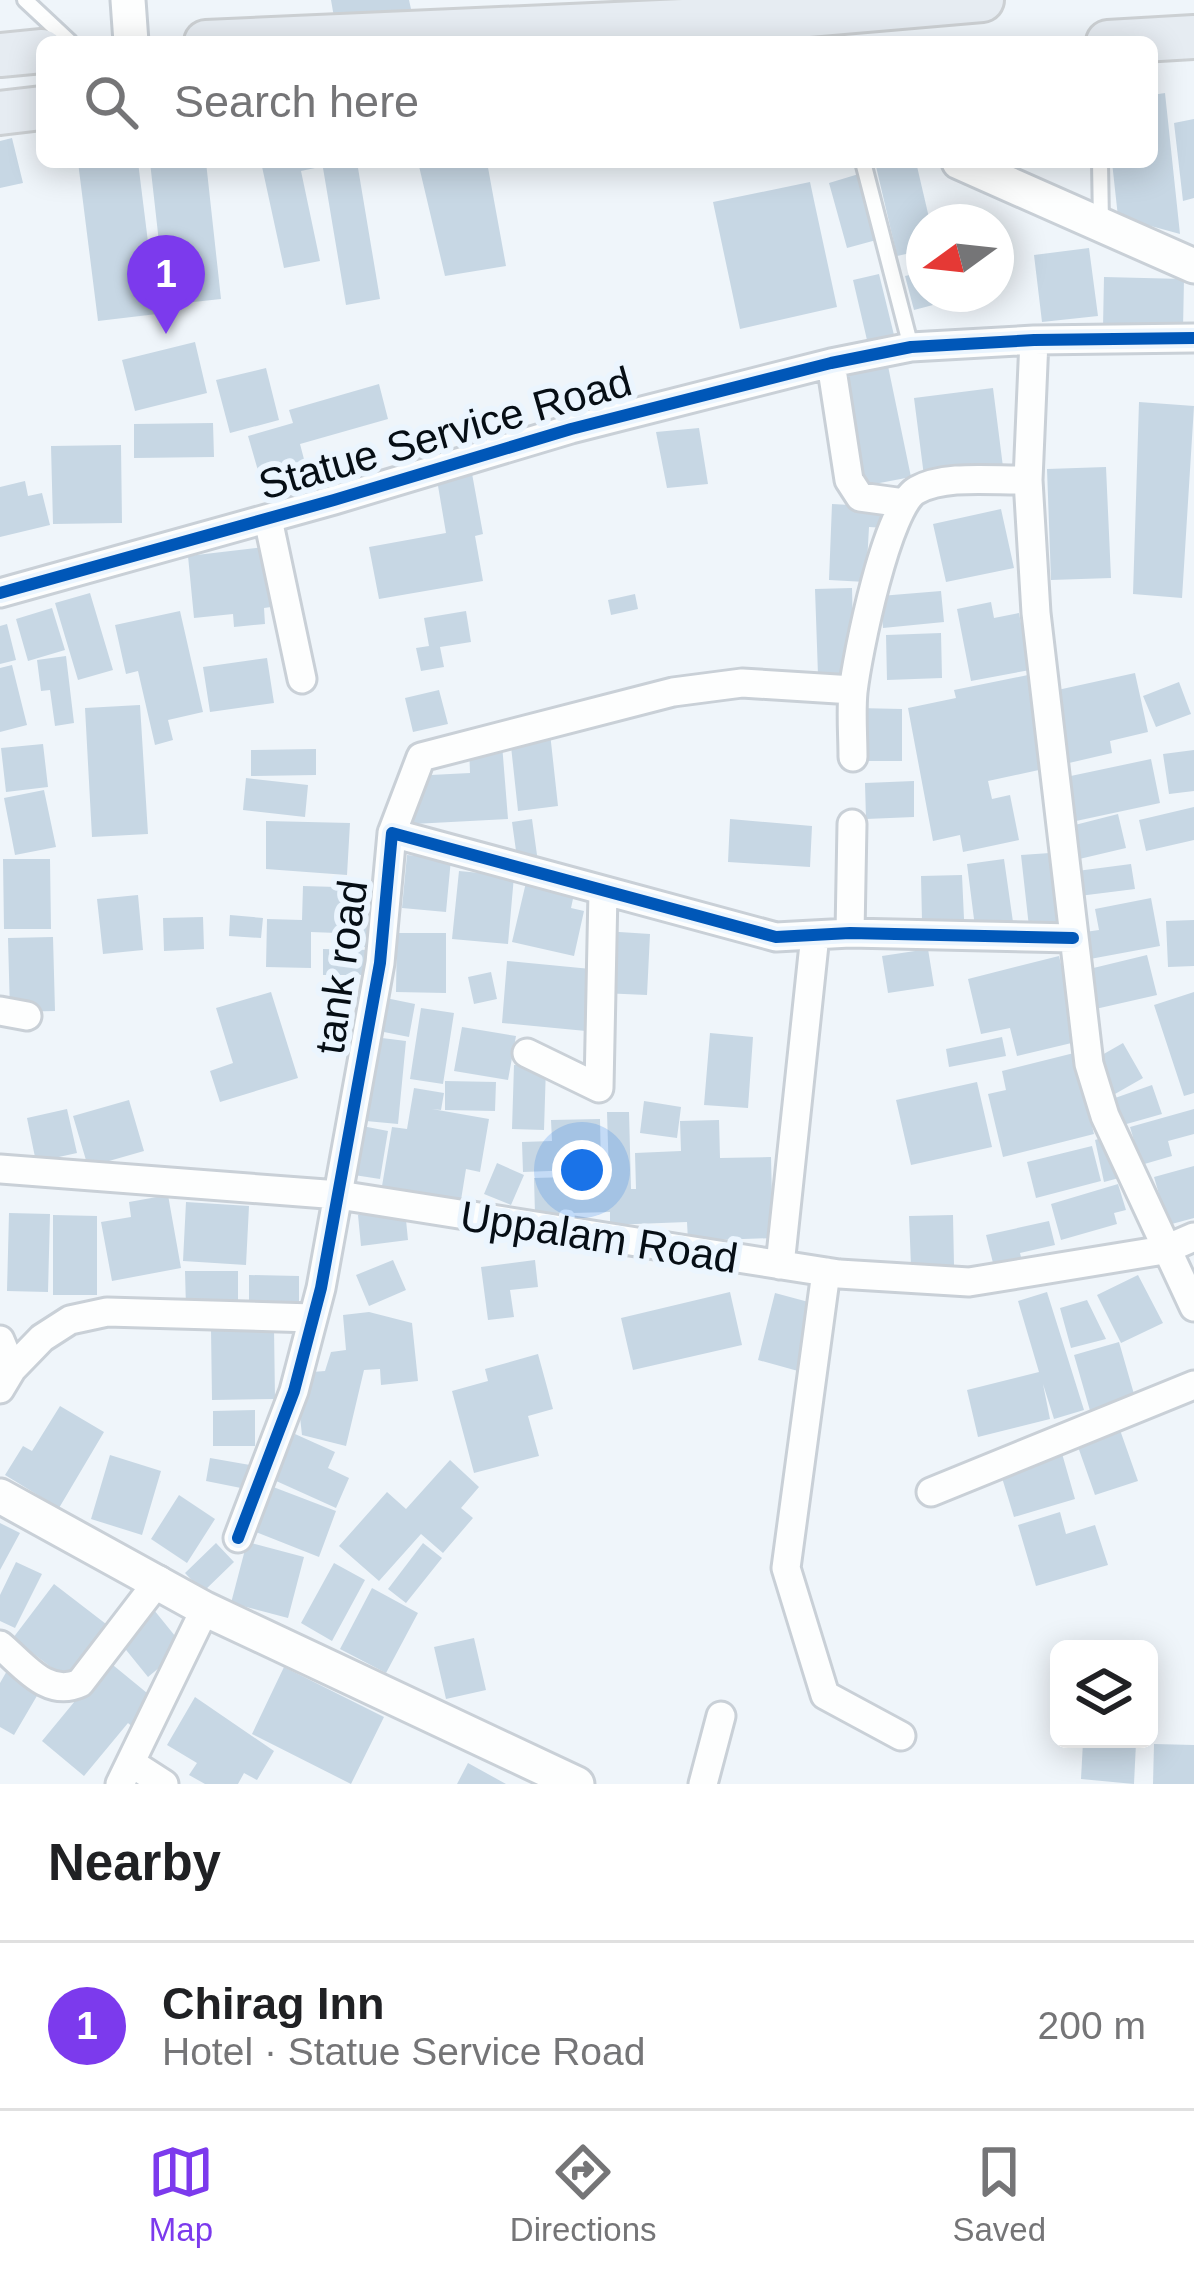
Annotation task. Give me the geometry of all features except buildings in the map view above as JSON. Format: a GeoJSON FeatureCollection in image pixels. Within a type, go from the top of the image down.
{"type":"FeatureCollection","features":[{"type":"Feature","properties":{"kind":"main road"},"geometry":{"type":"LineString","coordinates":[[367,36],[795,20],[982,0]]}},
{"type":"Feature","properties":{"kind":"main road"},"geometry":{"type":"LineString","coordinates":[[1158,39],[1194,37]]}},
{"type":"Feature","properties":{"kind":"main road"},"geometry":{"type":"LineString","coordinates":[[0,55],[36,52]]}},
{"type":"Feature","properties":{"kind":"main road"},"geometry":{"type":"LineString","coordinates":[[0,112],[36,109]]}},
{"type":"Feature","properties":{"kind":"street"},"geometry":{"type":"LineString","coordinates":[[128,0],[131,36]]}},
{"type":"Feature","properties":{"kind":"street"},"geometry":{"type":"LineString","coordinates":[[973,168],[1194,266]]}},
{"type":"Feature","properties":{"kind":"street","name":"Statue Service Road"},"geometry":{"type":"LineString","coordinates":[[0,593],[571,429],[831,363],[911,346],[1194,338]]}},
{"type":"Feature","properties":{"kind":"street"},"geometry":{"type":"LineString","coordinates":[[1034,340],[1028,480],[1036,613],[1090,1064],[1100,1099],[1164,1250],[1194,1307]]}},
{"type":"Feature","properties":{"kind":"street"},"geometry":{"type":"LineString","coordinates":[[831,363],[849,480],[860,496],[904,503]]}},
{"type":"Feature","properties":{"kind":"street"},"geometry":{"type":"LineString","coordinates":[[853,758],[854,690],[884,544],[904,503],[921,487],[943,482],[1028,480]]}},
{"type":"Feature","properties":{"kind":"street"},"geometry":{"type":"LineString","coordinates":[[268,518],[302,679]]}},
{"type":"Feature","properties":{"kind":"street"},"geometry":{"type":"LineString","coordinates":[[392,832],[421,757],[673,692],[742,683],[854,690]]}},
{"type":"Feature","properties":{"kind":"street"},"geometry":{"type":"LineString","coordinates":[[850,933],[852,824]]}},
{"type":"Feature","properties":{"kind":"street","name":"tank road"},"geometry":{"type":"LineString","coordinates":[[238,1538],[294,1391],[313,1318],[380,963],[392,832],[776,937],[850,933],[1073,938]]}},
{"type":"Feature","properties":{"kind":"street"},"geometry":{"type":"LineString","coordinates":[[526,1054],[599,1088],[603,891]]}},
{"type":"Feature","properties":{"kind":"street"},"geometry":{"type":"LineString","coordinates":[[780,1265],[814,935]]}},
{"type":"Feature","properties":{"kind":"street","name":"Uppalam Road"},"geometry":{"type":"LineString","coordinates":[[0,1169],[338,1195],[826,1272],[969,1282],[1164,1250],[1194,1237]]}},
{"type":"Feature","properties":{"kind":"street"},"geometry":{"type":"LineString","coordinates":[[826,1272],[786,1568],[825,1695],[902,1736]]}},
{"type":"Feature","properties":{"kind":"street"},"geometry":{"type":"LineString","coordinates":[[6,1379],[42,1338],[70,1320],[107,1312],[313,1318]]}},
{"type":"Feature","properties":{"kind":"street"},"geometry":{"type":"LineString","coordinates":[[0,1340],[6,1379]]}},
{"type":"Feature","properties":{"kind":"street"},"geometry":{"type":"LineString","coordinates":[[931,1492],[1194,1385]]}},
{"type":"Feature","properties":{"kind":"street"},"geometry":{"type":"LineString","coordinates":[[0,1496],[205,1609],[560,1781]]}},
{"type":"Feature","properties":{"kind":"street"},"geometry":{"type":"LineString","coordinates":[[0,1645],[51,1688],[66,1689],[80,1683],[159,1580]]}},
{"type":"Feature","properties":{"kind":"street"},"geometry":{"type":"LineString","coordinates":[[164,1784],[126,1774],[205,1609]]}},
{"type":"Feature","properties":{"kind":"street"},"geometry":{"type":"LineString","coordinates":[[703,1784],[721,1716]]}},
{"type":"Feature","properties":{"kind":"lane"},"geometry":{"type":"LineString","coordinates":[[25,0],[64,36]]}},
{"type":"Feature","properties":{"kind":"lane"},"geometry":{"type":"LineString","coordinates":[[865,168],[911,346]]}},
{"type":"Feature","properties":{"kind":"lane"},"geometry":{"type":"LineString","coordinates":[[1100,168],[1101,225]]}},
{"type":"Feature","properties":{"kind":"cycle path"},"geometry":{"type":"LineString","coordinates":[[0,593],[571,429],[831,363],[911,347],[1194,338]]}},
{"type":"Feature","properties":{"kind":"cycle path"},"geometry":{"type":"LineString","coordinates":[[238,1538],[294,1391],[321,1288],[380,963],[392,833],[776,937],[850,933],[1073,938]]}},
{"type":"Feature","properties":{"kind":"place","name":"Chirag Inn"},"geometry":{"type":"Point","coordinates":[166,334]}}]}
